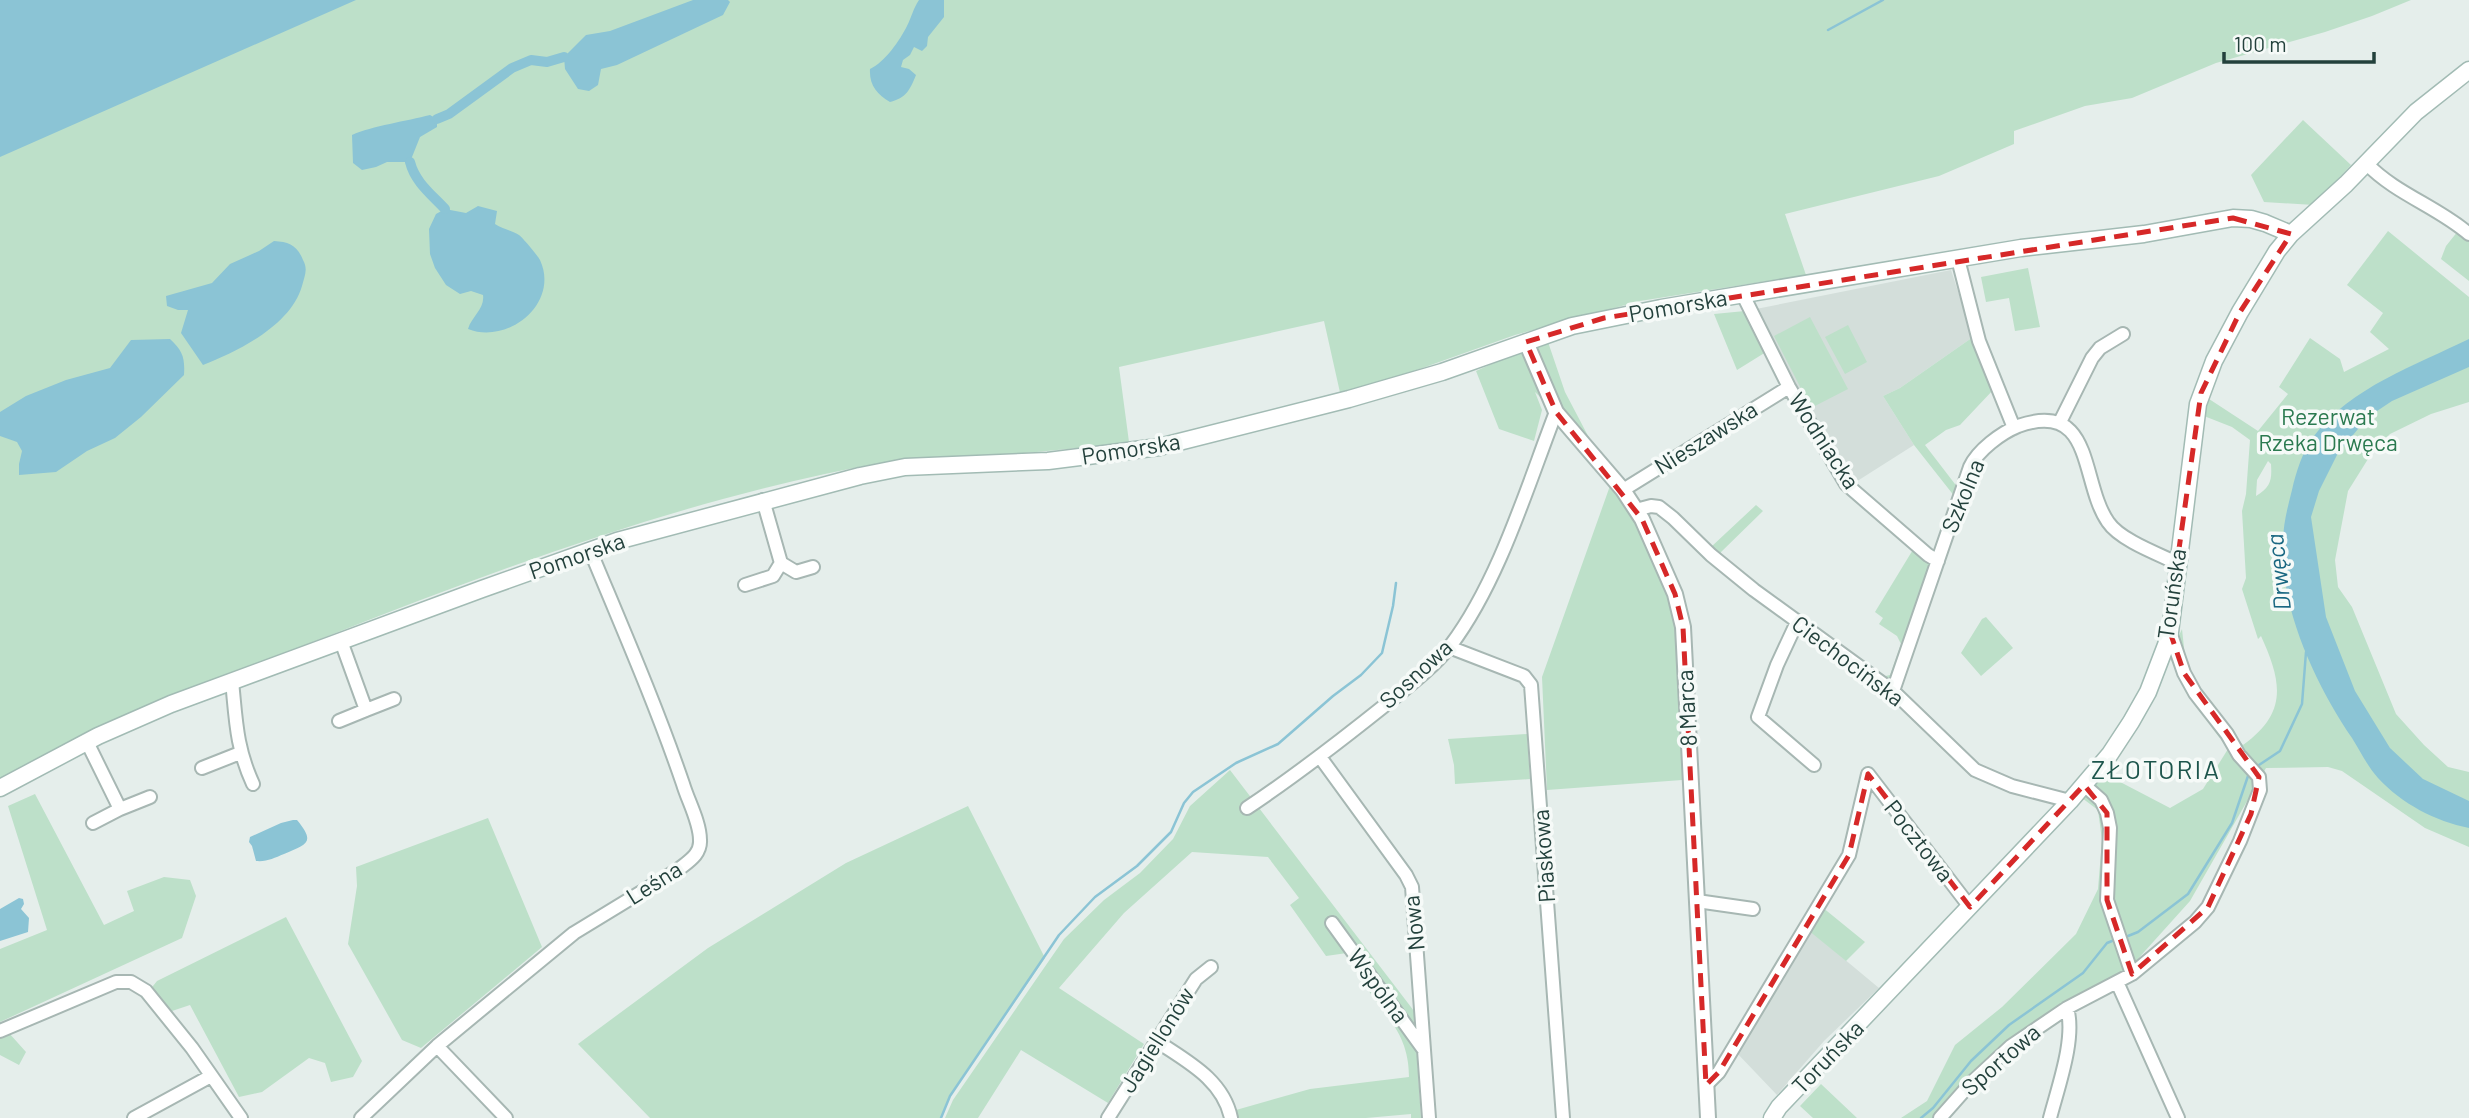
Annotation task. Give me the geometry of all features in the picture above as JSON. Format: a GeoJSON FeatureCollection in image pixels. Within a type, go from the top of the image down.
{"type":"FeatureCollection","features":[{"type":"Feature","properties":{"kind":"main road","name":"Toruńska"},"geometry":{"type":"LineString","coordinates":[[1772,1118],[1779,1107],[2070,801],[2110,754],[2148,692],[2170,632],[2198,404],[2214,361],[2240,312],[2277,251],[2291,234],[2367,164],[2416,112],[2469,71]]}},
{"type":"Feature","properties":{"kind":"main road","name":"Pomorska"},"geometry":{"type":"LineString","coordinates":[[0,788],[86,742],[232,681],[590,550],[763,500],[878,471],[905,467],[1048,461],[1159,447],[1442,372],[1604,318],[2021,248],[2158,232],[2233,218],[2265,223],[2291,234]]}},
{"type":"Feature","properties":{"kind":"street"},"geometry":{"type":"LineString","coordinates":[[2367,164],[2385,179],[2453,221],[2469,234]]}},
{"type":"Feature","properties":{"kind":"street"},"geometry":{"type":"LineString","coordinates":[[1958,259],[1979,341],[2014,428]]}},
{"type":"Feature","properties":{"kind":"street","name":"Wodniacka"},"geometry":{"type":"LineString","coordinates":[[1743,295],[1789,387],[1846,484],[1918,547],[1938,561]]}},
{"type":"Feature","properties":{"kind":"street"},"geometry":{"type":"LineString","coordinates":[[2123,334],[2100,348],[2092,358],[2060,422],[2072,433],[2087,462],[2109,525],[2131,540],[2177,563]]}},
{"type":"Feature","properties":{"kind":"street","name":"8 Marca"},"geometry":{"type":"LineString","coordinates":[[1526,342],[1556,412],[1623,490],[1636,510],[1675,594],[1683,627],[1708,1118]]}},
{"type":"Feature","properties":{"kind":"street","name":"Nieszawska"},"geometry":{"type":"LineString","coordinates":[[1623,490],[1789,387]]}},
{"type":"Feature","properties":{"kind":"street","name":"Sosnowa"},"geometry":{"type":"LineString","coordinates":[[1248,808],[1320,757],[1410,684],[1449,647],[1474,609],[1494,569],[1556,412]]}},
{"type":"Feature","properties":{"kind":"street","name":"Szkolna"},"geometry":{"type":"LineString","coordinates":[[1892,691],[1974,459],[2014,428],[2034,421],[2060,422]]}},
{"type":"Feature","properties":{"kind":"street"},"geometry":{"type":"LineString","coordinates":[[763,500],[781,563],[796,572],[813,567]]}},
{"type":"Feature","properties":{"kind":"street","name":"Ciechocińska"},"geometry":{"type":"LineString","coordinates":[[1636,510],[1651,506],[1673,518],[1711,555],[1892,691],[1975,770],[2012,786],[2070,801]]}},
{"type":"Feature","properties":{"kind":"street","name":"Leśna"},"geometry":{"type":"LineString","coordinates":[[362,1118],[437,1046],[574,933],[679,869],[694,858],[698,850],[701,841],[698,829],[676,763],[590,550]]}},
{"type":"Feature","properties":{"kind":"street"},"geometry":{"type":"LineString","coordinates":[[745,585],[773,576],[781,563]]}},
{"type":"Feature","properties":{"kind":"street"},"geometry":{"type":"LineString","coordinates":[[1797,622],[1777,665],[1758,717],[1814,765]]}},
{"type":"Feature","properties":{"kind":"street","name":"Sportowa"},"geometry":{"type":"LineString","coordinates":[[1940,1118],[1971,1083],[2011,1046],[2067,1008],[2132,974],[2208,907],[2260,790],[2259,777],[2239,755],[2227,734],[2195,693],[2184,673],[2170,632]]}},
{"type":"Feature","properties":{"kind":"street"},"geometry":{"type":"LineString","coordinates":[[341,641],[366,710]]}},
{"type":"Feature","properties":{"kind":"street","name":"Piaskowa"},"geometry":{"type":"LineString","coordinates":[[1449,647],[1524,676],[1531,685],[1563,1118]]}},
{"type":"Feature","properties":{"kind":"street"},"geometry":{"type":"LineString","coordinates":[[232,681],[240,753],[253,784]]}},
{"type":"Feature","properties":{"kind":"street"},"geometry":{"type":"LineString","coordinates":[[339,720],[394,699]]}},
{"type":"Feature","properties":{"kind":"street"},"geometry":{"type":"LineString","coordinates":[[86,742],[120,809]]}},
{"type":"Feature","properties":{"kind":"street"},"geometry":{"type":"LineString","coordinates":[[202,768],[240,753]]}},
{"type":"Feature","properties":{"kind":"street","name":"Nowa"},"geometry":{"type":"LineString","coordinates":[[1320,757],[1412,887],[1429,1118]]}},
{"type":"Feature","properties":{"kind":"street","name":"Pocztowa"},"geometry":{"type":"LineString","coordinates":[[1706,1085],[1720,1072],[1849,855],[1868,774],[1970,907]]}},
{"type":"Feature","properties":{"kind":"street"},"geometry":{"type":"LineString","coordinates":[[2084,785],[2101,800],[2107,813],[2110,828],[2107,900],[2132,974]]}},
{"type":"Feature","properties":{"kind":"street"},"geometry":{"type":"LineString","coordinates":[[93,822],[150,797]]}},
{"type":"Feature","properties":{"kind":"street"},"geometry":{"type":"LineString","coordinates":[[1697,901],[1753,909]]}},
{"type":"Feature","properties":{"kind":"street","name":"Wspólna"},"geometry":{"type":"LineString","coordinates":[[1332,923],[1424,1050]]}},
{"type":"Feature","properties":{"kind":"street","name":"Jagiellonów"},"geometry":{"type":"LineString","coordinates":[[1108,1118],[1196,979],[1211,967]]}},
{"type":"Feature","properties":{"kind":"street"},"geometry":{"type":"LineString","coordinates":[[0,1031],[118,981],[136,984],[146,990],[192,1048],[241,1118]]}},
{"type":"Feature","properties":{"kind":"street"},"geometry":{"type":"LineString","coordinates":[[2117,982],[2178,1118]]}},
{"type":"Feature","properties":{"kind":"street"},"geometry":{"type":"LineString","coordinates":[[2050,1118],[2071,1020],[2067,1008]]}},
{"type":"Feature","properties":{"kind":"street"},"geometry":{"type":"LineString","coordinates":[[1158,1042],[1202,1072],[1217,1086],[1228,1103],[1231,1118]]}},
{"type":"Feature","properties":{"kind":"street"},"geometry":{"type":"LineString","coordinates":[[437,1046],[506,1118]]}},
{"type":"Feature","properties":{"kind":"street"},"geometry":{"type":"LineString","coordinates":[[134,1118],[211,1076]]}},
{"type":"Feature","properties":{"kind":"highlighted area"},"geometry":{"type":"Polygon","coordinates":[[[2233,218],[2291,234],[2240,312],[2201,393],[2177,563],[2170,632],[2184,673],[2259,777],[2251,814],[2208,907],[2132,974],[2107,900],[2107,813],[2084,785],[1970,907],[1868,774],[1849,855],[1719,1072],[1706,1085],[1683,627],[1675,594],[1642,519],[1556,412],[1526,342],[1604,318],[2233,218]]]}},
{"type":"Feature","properties":{"kind":"shaded area"},"geometry":{"type":"Polygon","coordinates":[[[1951,270],[1973,337],[1900,388],[1883,396],[1914,445],[1851,485],[1751,310],[1951,270]]]}},
{"type":"Feature","properties":{"kind":"shaded area"},"geometry":{"type":"Polygon","coordinates":[[[1808,929],[1879,988],[1824,1041],[1777,1095],[1735,1051],[1808,929]]]}},
{"type":"Feature","properties":{"kind":"green space"},"geometry":{"type":"Polygon","coordinates":[[[0,0],[2411,0],[2325,32],[2216,63],[2132,98],[2085,106],[2014,131],[2014,144],[1939,176],[1785,214],[1806,275],[1640,301],[1515,335],[1341,397],[1324,321],[1119,367],[1129,442],[1027,453],[886,462],[814,476],[673,513],[533,559],[245,668],[120,719],[0,778],[0,0]]]}},
{"type":"Feature","properties":{"kind":"green space"},"geometry":{"type":"Polygon","coordinates":[[[2303,120],[2351,165],[2314,205],[2264,202],[2251,175],[2303,120]]]}},
{"type":"Feature","properties":{"kind":"green space","name":"Rezerwat Rzeka Drwęca"},"geometry":{"type":"Polygon","coordinates":[[[2388,231],[2469,297],[2469,402],[2431,414],[2390,434],[2373,451],[2348,491],[2335,560],[2338,587],[2352,607],[2396,714],[2448,767],[2469,772],[2469,847],[2425,828],[2342,771],[2328,767],[2266,768],[2190,901],[2127,971],[1995,1068],[1946,1118],[1901,1118],[1927,1101],[1955,1045],[2002,1007],[2076,934],[2098,889],[2102,840],[2098,810],[2082,798],[2103,773],[2170,808],[2203,789],[2228,749],[2169,657],[2182,629],[2186,666],[2219,718],[2243,745],[2268,721],[2277,696],[2276,682],[2268,653],[2261,636],[2258,639],[2242,589],[2246,578],[2242,511],[2250,440],[2232,427],[2204,416],[2206,397],[2258,431],[2288,394],[2279,387],[2310,338],[2340,359],[2344,372],[2389,349],[2370,332],[2383,313],[2347,285],[2388,231]],[[2268,461],[2257,480],[2256,496],[2270,483],[2271,464],[2268,461]]]}},
{"type":"Feature","properties":{"kind":"green space"},"geometry":{"type":"Polygon","coordinates":[[[2458,231],[2469,234],[2469,281],[2441,259],[2446,246],[2458,231]]]}},
{"type":"Feature","properties":{"kind":"green space"},"geometry":{"type":"Polygon","coordinates":[[[2028,268],[2040,327],[2015,331],[2009,298],[1986,302],[1981,277],[2028,268]]]}},
{"type":"Feature","properties":{"kind":"green space"},"geometry":{"type":"Polygon","coordinates":[[[1745,311],[1851,485],[1933,560],[1929,566],[1933,568],[1890,683],[1881,677],[1890,675],[1901,644],[1897,636],[1879,624],[1883,618],[1875,612],[1914,548],[1847,490],[1812,439],[1766,352],[1737,370],[1714,314],[1745,311]]]}},
{"type":"Feature","properties":{"kind":"green space"},"geometry":{"type":"Polygon","coordinates":[[[1810,317],[1848,389],[1811,408],[1774,336],[1810,317]]]}},
{"type":"Feature","properties":{"kind":"green space"},"geometry":{"type":"Polygon","coordinates":[[[1848,325],[1867,362],[1845,374],[1825,337],[1848,325]]]}},
{"type":"Feature","properties":{"kind":"green space"},"geometry":{"type":"Polygon","coordinates":[[[1973,337],[1994,389],[1960,425],[1946,430],[1925,445],[1958,488],[1955,497],[1914,445],[1883,396],[1900,388],[1973,337]]]}},
{"type":"Feature","properties":{"kind":"green space"},"geometry":{"type":"Polygon","coordinates":[[[1547,339],[1565,392],[1597,453],[1535,392],[1542,410],[1534,441],[1499,429],[1476,371],[1547,339]]]}},
{"type":"Feature","properties":{"kind":"green space"},"geometry":{"type":"Polygon","coordinates":[[[1611,483],[1624,496],[1674,608],[1684,770],[1682,780],[1547,790],[1542,677],[1611,483]]]}},
{"type":"Feature","properties":{"kind":"green space"},"geometry":{"type":"Polygon","coordinates":[[[1756,505],[1763,511],[1719,554],[1711,547],[1756,505]]]}},
{"type":"Feature","properties":{"kind":"green space"},"geometry":{"type":"Polygon","coordinates":[[[1986,617],[2013,648],[1981,676],[1961,653],[1982,619],[1986,617]]]}},
{"type":"Feature","properties":{"kind":"green space"},"geometry":{"type":"Polygon","coordinates":[[[1527,734],[1530,779],[1455,784],[1448,739],[1527,734]]]}},
{"type":"Feature","properties":{"kind":"green space"},"geometry":{"type":"Polygon","coordinates":[[[1230,770],[1414,1011],[1421,1118],[1411,1118],[1411,1114],[1366,1118],[1237,1118],[1236,1110],[1310,1089],[1409,1077],[1408,1061],[1394,1025],[1363,982],[1347,953],[1326,956],[1290,905],[1299,898],[1268,857],[1192,852],[1124,913],[1059,988],[1144,1044],[1108,1103],[1021,1050],[978,1118],[945,1118],[953,1100],[1064,939],[1104,900],[1140,873],[1173,839],[1190,806],[1230,770]]]}},
{"type":"Feature","properties":{"kind":"green space"},"geometry":{"type":"Polygon","coordinates":[[[35,794],[104,925],[134,911],[127,891],[164,877],[190,880],[196,896],[182,938],[0,1022],[0,949],[47,930],[8,806],[35,794]]]}},
{"type":"Feature","properties":{"kind":"green space"},"geometry":{"type":"Polygon","coordinates":[[[968,806],[1045,958],[950,1096],[941,1118],[650,1118],[578,1044],[708,948],[846,863],[968,806]]]}},
{"type":"Feature","properties":{"kind":"green space"},"geometry":{"type":"Polygon","coordinates":[[[488,818],[542,947],[421,1048],[402,1040],[348,944],[357,886],[356,867],[488,818]]]}},
{"type":"Feature","properties":{"kind":"green space"},"geometry":{"type":"Polygon","coordinates":[[[1822,907],[1865,942],[1846,961],[1808,930],[1822,907]]]}},
{"type":"Feature","properties":{"kind":"green space"},"geometry":{"type":"Polygon","coordinates":[[[286,917],[362,1061],[353,1077],[331,1082],[325,1063],[309,1058],[262,1092],[239,1097],[190,1005],[163,1014],[145,996],[157,981],[286,917]]]}},
{"type":"Feature","properties":{"kind":"green space"},"geometry":{"type":"Polygon","coordinates":[[[0,1023],[26,1052],[19,1065],[0,1055],[0,1023]]]}},
{"type":"Feature","properties":{"kind":"green space"},"geometry":{"type":"Polygon","coordinates":[[[1821,1084],[1857,1118],[1813,1118],[1800,1106],[1821,1084]]]}},
{"type":"Feature","properties":{"kind":"water"},"geometry":{"type":"Polygon","coordinates":[[[0,0],[356,0],[0,157],[0,0]]]}},
{"type":"Feature","properties":{"kind":"water"},"geometry":{"type":"Polygon","coordinates":[[[693,0],[730,2],[723,15],[617,65],[601,69],[598,85],[589,91],[578,89],[565,69],[564,57],[586,35],[610,31],[693,0]]]}},
{"type":"Feature","properties":{"kind":"water"},"geometry":{"type":"Polygon","coordinates":[[[919,0],[944,0],[944,17],[928,37],[927,46],[922,51],[914,47],[910,55],[903,60],[901,67],[916,75],[907,93],[890,102],[875,88],[870,69],[896,44],[919,0]]]}},
{"type":"Feature","properties":{"kind":"water"},"geometry":{"type":"Polygon","coordinates":[[[430,115],[437,119],[437,127],[420,137],[410,162],[387,162],[362,170],[353,163],[352,135],[430,115]]]}},
{"type":"Feature","properties":{"kind":"water"},"geometry":{"type":"Polygon","coordinates":[[[478,206],[497,211],[495,224],[524,240],[540,260],[544,276],[543,291],[537,305],[514,326],[499,331],[468,329],[482,304],[483,295],[471,291],[460,294],[446,285],[430,254],[429,229],[436,214],[445,209],[466,213],[478,206]]]}},
{"type":"Feature","properties":{"kind":"water"},"geometry":{"type":"Polygon","coordinates":[[[274,241],[292,245],[305,263],[305,275],[296,300],[287,313],[262,335],[203,365],[181,333],[188,310],[167,306],[166,296],[212,283],[230,264],[274,241]]]}},
{"type":"Feature","properties":{"kind":"water"},"geometry":{"type":"Polygon","coordinates":[[[170,339],[182,355],[184,375],[141,417],[115,438],[87,451],[56,472],[19,475],[22,451],[17,442],[0,436],[0,412],[26,396],[66,380],[110,368],[131,340],[170,339]]]}},
{"type":"Feature","properties":{"kind":"water"},"geometry":{"type":"Polygon","coordinates":[[[2469,339],[2469,367],[2392,401],[2368,417],[2338,453],[2319,491],[2311,517],[2326,617],[2355,691],[2390,748],[2423,779],[2469,801],[2469,828],[2444,821],[2408,803],[2387,787],[2367,764],[2325,694],[2302,644],[2287,593],[2283,542],[2287,509],[2300,462],[2314,436],[2329,419],[2346,404],[2386,379],[2469,339]]]}},
{"type":"Feature","properties":{"kind":"water"},"geometry":{"type":"Polygon","coordinates":[[[297,820],[303,828],[306,842],[274,858],[256,861],[249,842],[250,837],[297,820]]]}},
{"type":"Feature","properties":{"kind":"water"},"geometry":{"type":"Polygon","coordinates":[[[19,898],[23,899],[24,904],[21,909],[29,918],[28,932],[0,941],[0,909],[19,898]]]}},
{"type":"Feature","properties":{"kind":"waterway"},"geometry":{"type":"LineString","coordinates":[[1828,30],[1883,0]]}},
{"type":"Feature","properties":{"kind":"waterway"},"geometry":{"type":"LineString","coordinates":[[437,119],[449,114],[512,68],[531,60],[547,62],[564,57]]}},
{"type":"Feature","properties":{"kind":"waterway"},"geometry":{"type":"LineString","coordinates":[[410,162],[420,182],[445,209]]}},
{"type":"Feature","properties":{"kind":"waterway"},"geometry":{"type":"LineString","coordinates":[[941,1118],[950,1096],[1059,935],[1095,897],[1137,866],[1171,832],[1184,803],[1193,792],[1236,763],[1278,744],[1361,675],[1382,653],[1396,583]]}},
{"type":"Feature","properties":{"kind":"waterway"},"geometry":{"type":"LineString","coordinates":[[2256,767],[2280,751],[2302,704],[2306,652]]}},
{"type":"Feature","properties":{"kind":"waterway"},"geometry":{"type":"LineString","coordinates":[[2128,936],[2138,932],[2188,894],[2232,823],[2248,776]]}},
{"type":"Feature","properties":{"kind":"waterway"},"geometry":{"type":"LineString","coordinates":[[1921,1118],[1933,1108],[1971,1061],[2009,1025],[2083,973],[2107,943],[2112,941]]}},
{"type":"Feature","properties":{"kind":"district","name":"ZŁOTORIA"},"geometry":{"type":"Point","coordinates":[2156,770]}},
{"type":"Feature","properties":{"kind":"water label","name":"Drwęca"},"geometry":{"type":"Point","coordinates":[2279,572]}}]}
